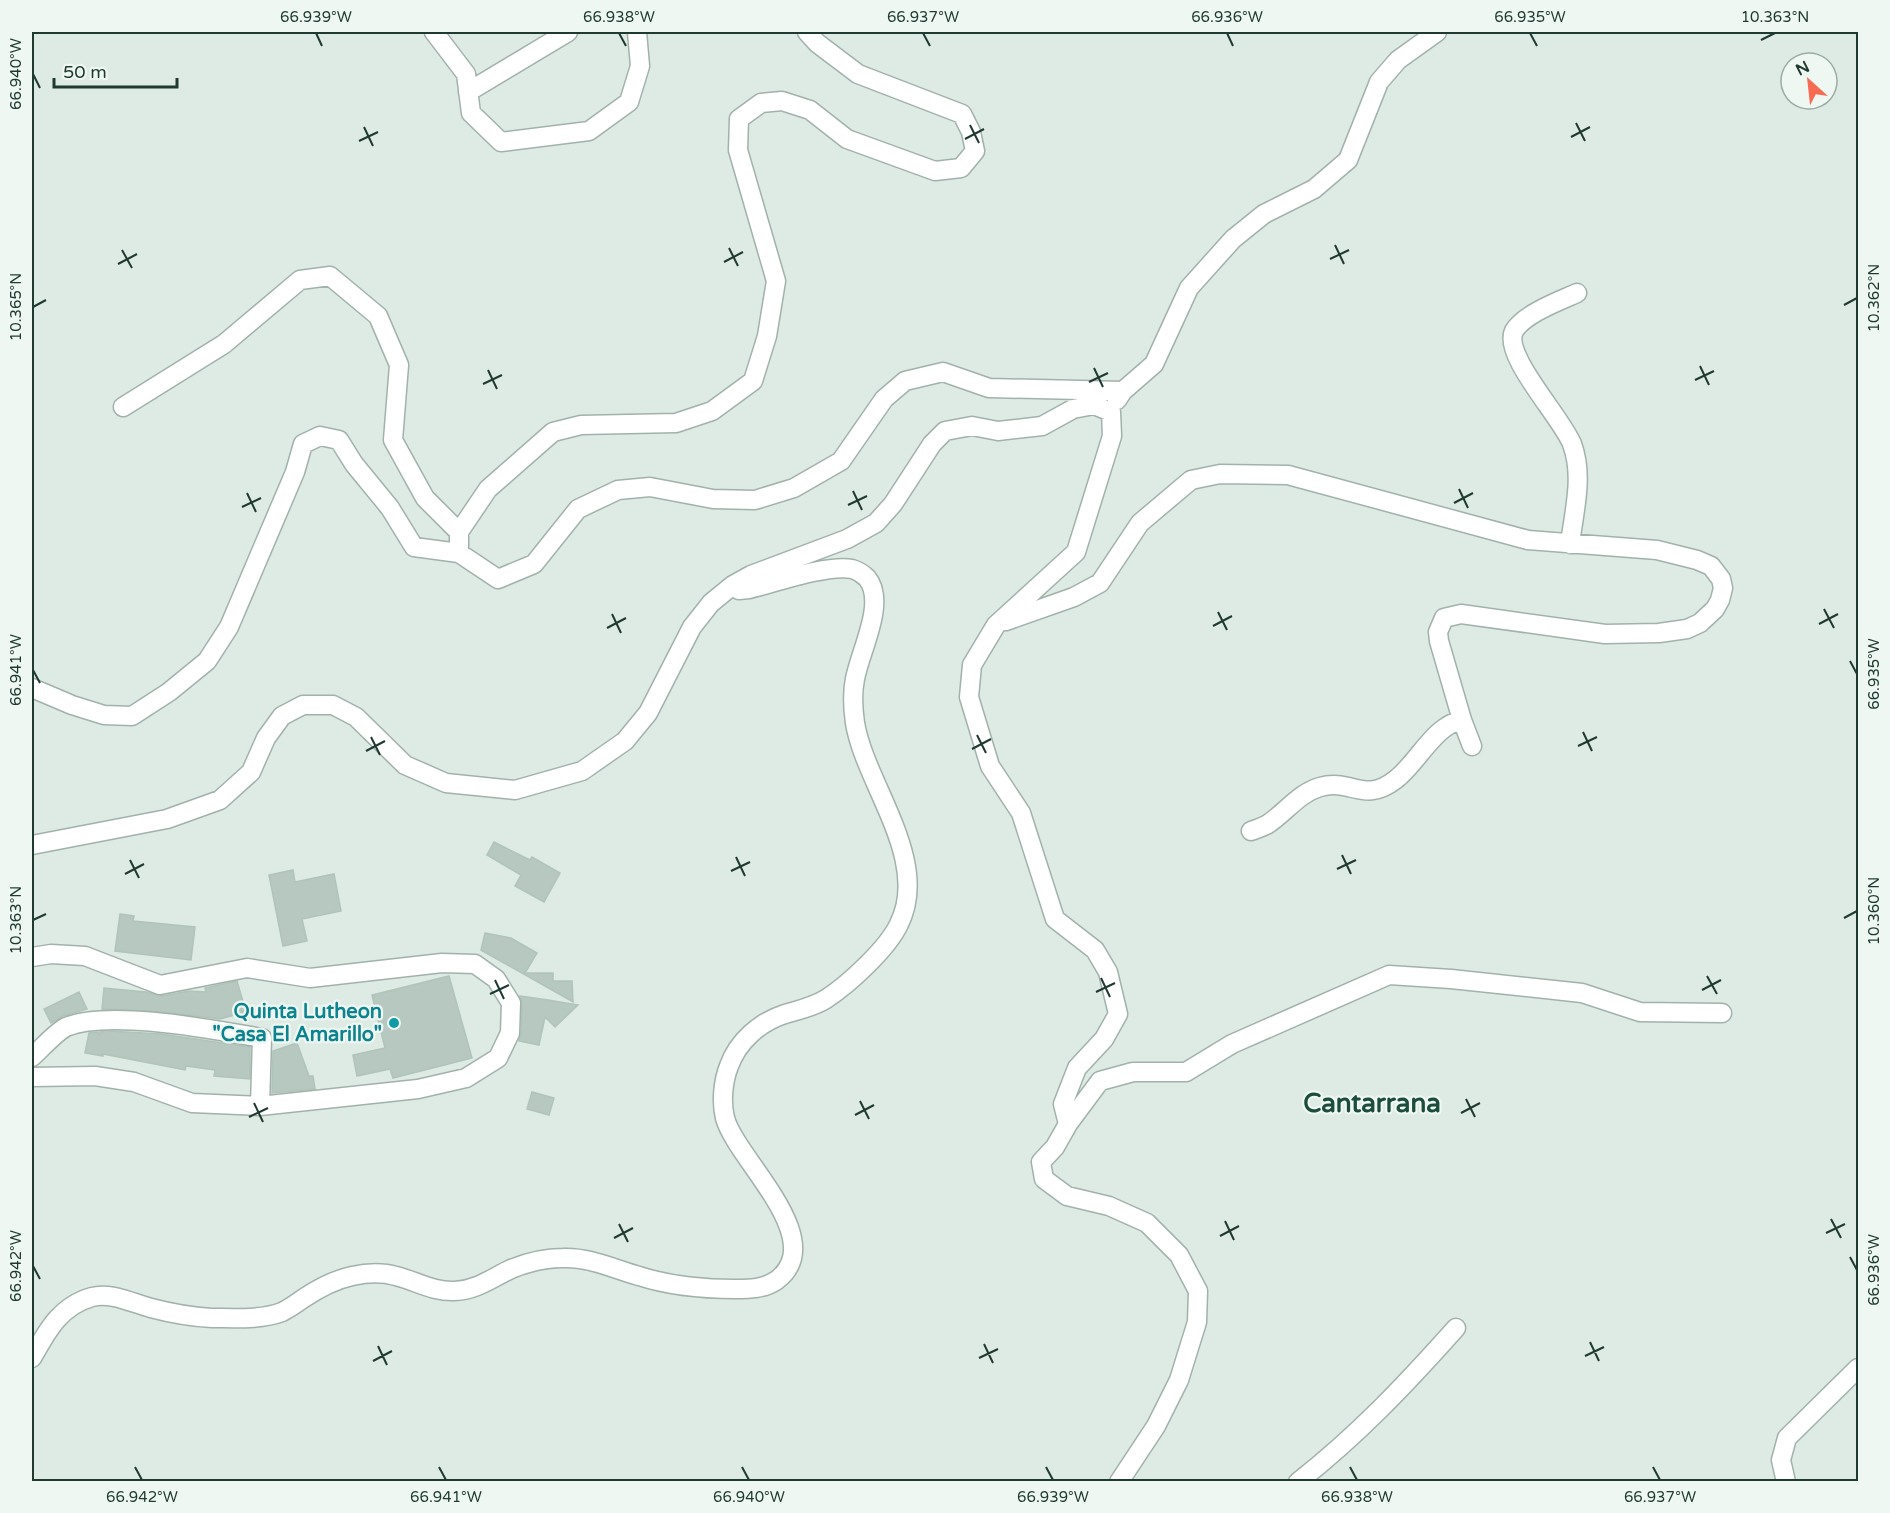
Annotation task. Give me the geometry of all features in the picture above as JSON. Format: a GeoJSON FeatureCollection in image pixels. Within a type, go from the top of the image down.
{"type":"FeatureCollection","features":[{"type":"Feature","properties":{"kind":"street"},"geometry":{"type":"LineString","coordinates":[[434,32],[466,74],[471,113],[501,142],[589,131],[629,102],[640,66],[637,32]]}},
{"type":"Feature","properties":{"kind":"street"},"geometry":{"type":"LineString","coordinates":[[468,92],[568,32]]}},
{"type":"Feature","properties":{"kind":"street"},"geometry":{"type":"LineString","coordinates":[[459,553],[459,532],[488,489],[553,432],[581,425],[676,423],[712,411],[753,381],[767,336],[776,281],[738,150],[739,119],[746,113],[761,103],[782,101],[810,110],[847,139],[935,171],[961,168],[975,151],[971,132],[962,114],[858,74],[807,32]]}},
{"type":"Feature","properties":{"kind":"street"},"geometry":{"type":"LineString","coordinates":[[1068,1124],[1063,1104],[1077,1068],[1104,1039],[1118,1014],[1108,972],[1095,950],[1055,919],[1021,813],[990,766],[969,697],[972,665],[996,625],[1076,552],[1112,436],[1111,412],[1123,391],[1154,364],[1189,288],[1233,239],[1264,214],[1314,189],[1348,160],[1379,82],[1398,60],[1437,32]]}},
{"type":"Feature","properties":{"kind":"street"},"geometry":{"type":"LineString","coordinates":[[123,407],[224,344],[300,280],[330,276],[378,316],[399,365],[393,440],[425,498],[459,532]]}},
{"type":"Feature","properties":{"kind":"street"},"geometry":{"type":"LineString","coordinates":[[1570,544],[1578,487],[1578,472],[1572,445],[1559,419],[1533,384],[1519,360],[1512,345],[1512,337],[1515,330],[1535,314],[1577,293]]}},
{"type":"Feature","properties":{"kind":"street"},"geometry":{"type":"LineString","coordinates":[[32,688],[72,705],[104,715],[132,716],[169,692],[207,661],[229,627],[295,472],[303,444],[320,436],[339,440],[354,464],[390,508],[414,547],[459,553],[498,579],[534,564],[578,509],[618,490],[650,487],[713,499],[755,500],[794,488],[841,461],[884,399],[904,381],[943,372],[989,388],[1123,391]]}},
{"type":"Feature","properties":{"kind":"street"},"geometry":{"type":"LineString","coordinates":[[32,844],[167,819],[220,800],[251,772],[266,738],[282,716],[303,705],[333,705],[356,717],[405,765],[446,783],[515,790],[582,771],[625,741],[648,713],[692,627],[711,603],[733,585],[772,567],[807,556],[847,539],[876,523],[893,504],[932,444],[945,430],[972,426],[998,431],[1042,426],[1073,409],[1094,405],[1111,412]]}},
{"type":"Feature","properties":{"kind":"street"},"geometry":{"type":"LineString","coordinates":[[996,625],[1074,597],[1100,583],[1140,523],[1191,480],[1220,474],[1288,475],[1528,540],[1657,550],[1696,560],[1711,566],[1717,572],[1723,588],[1720,600],[1710,616],[1687,629],[1659,633],[1605,634],[1461,614],[1450,615],[1441,621],[1438,632],[1462,720],[1472,746]]}},
{"type":"Feature","properties":{"kind":"street"},"geometry":{"type":"LineString","coordinates":[[32,1358],[59,1315],[74,1304],[100,1296],[118,1298],[157,1310],[207,1318],[265,1317],[286,1310],[335,1281],[365,1274],[393,1275],[429,1288],[448,1291],[472,1289],[519,1266],[560,1257],[589,1260],[677,1286],[755,1289],[773,1283],[786,1272],[792,1256],[792,1240],[788,1223],[734,1137],[725,1117],[723,1097],[727,1071],[736,1050],[753,1031],[780,1015],[805,1009],[827,998],[888,943],[902,920],[908,897],[900,840],[886,800],[867,763],[855,722],[854,683],[876,598],[869,580],[860,572],[841,568],[748,589],[739,590],[733,585]]}},
{"type":"Feature","properties":{"kind":"street"},"geometry":{"type":"LineString","coordinates":[[1251,831],[1268,824],[1308,792],[1320,787],[1332,784],[1344,785],[1366,792],[1385,787],[1397,778],[1444,728],[1462,720]]}},
{"type":"Feature","properties":{"kind":"street"},"geometry":{"type":"LineString","coordinates":[[32,957],[51,954],[85,956],[160,985],[247,968],[310,978],[442,963],[475,964],[496,979],[511,1002],[510,1033],[498,1058],[466,1078],[418,1089],[260,1106],[192,1103],[134,1082],[95,1076],[32,1077]]}},
{"type":"Feature","properties":{"kind":"street"},"geometry":{"type":"LineString","coordinates":[[1119,1482],[1156,1426],[1179,1380],[1197,1322],[1198,1291],[1179,1255],[1147,1223],[1109,1206],[1067,1196],[1044,1179],[1041,1162],[1055,1147],[1068,1124],[1100,1081],[1133,1072],[1186,1072],[1232,1044],[1389,975],[1582,993],[1640,1012],[1722,1013]]}},
{"type":"Feature","properties":{"kind":"street"},"geometry":{"type":"LineString","coordinates":[[32,1057],[65,1027],[97,1021],[133,1021],[194,1027],[262,1038],[260,1106]]}},
{"type":"Feature","properties":{"kind":"street"},"geometry":{"type":"LineString","coordinates":[[1298,1482],[1338,1450],[1406,1384],[1456,1328]]}},
{"type":"Feature","properties":{"kind":"street"},"geometry":{"type":"LineString","coordinates":[[1786,1482],[1781,1460],[1787,1438],[1858,1368]]}},
{"type":"Feature","properties":{"kind":"building"},"geometry":{"type":"Polygon","coordinates":[[[494,842],[530,860],[532,857],[560,873],[544,902],[515,886],[521,875],[487,855],[494,842]]]}},
{"type":"Feature","properties":{"kind":"building"},"geometry":{"type":"Polygon","coordinates":[[[293,870],[295,882],[334,874],[341,911],[302,919],[307,941],[283,946],[269,875],[293,870]]]}},
{"type":"Feature","properties":{"kind":"building"},"geometry":{"type":"Polygon","coordinates":[[[120,914],[134,916],[133,921],[195,927],[191,960],[115,951],[120,914]]]}},
{"type":"Feature","properties":{"kind":"building"},"geometry":{"type":"Polygon","coordinates":[[[485,933],[511,938],[537,953],[525,973],[553,973],[553,981],[572,981],[573,1002],[481,950],[485,933]]]}},
{"type":"Feature","properties":{"kind":"building","name":"Quinta Lutheon \"Casa El Amarillo\""},"geometry":{"type":"Polygon","coordinates":[[[449,976],[472,1058],[393,1078],[390,1069],[357,1076],[353,1055],[385,1048],[372,995],[449,976]]]}},
{"type":"Feature","properties":{"kind":"building"},"geometry":{"type":"Polygon","coordinates":[[[237,981],[246,1012],[220,1019],[163,1012],[102,1009],[104,988],[162,996],[189,991],[206,992],[205,988],[237,981]]]}},
{"type":"Feature","properties":{"kind":"building"},"geometry":{"type":"Polygon","coordinates":[[[79,992],[87,1009],[63,1016],[51,1023],[44,1009],[79,992]]]}},
{"type":"Feature","properties":{"kind":"building"},"geometry":{"type":"Polygon","coordinates":[[[520,996],[578,1005],[555,1027],[545,1017],[539,1045],[519,1041],[522,1003],[520,996]]]}},
{"type":"Feature","properties":{"kind":"building"},"geometry":{"type":"Polygon","coordinates":[[[98,1032],[100,1036],[100,1032],[161,1034],[250,1047],[250,1079],[214,1076],[215,1070],[186,1066],[185,1070],[103,1054],[103,1056],[85,1053],[89,1033],[98,1032]]]}},
{"type":"Feature","properties":{"kind":"building"},"geometry":{"type":"Polygon","coordinates":[[[297,1043],[309,1076],[313,1076],[315,1089],[272,1093],[273,1051],[297,1043]]]}},
{"type":"Feature","properties":{"kind":"building"},"geometry":{"type":"Polygon","coordinates":[[[532,1092],[554,1098],[549,1115],[527,1109],[532,1092]]]}},
{"type":"Feature","properties":{"kind":"place","name":"Quinta Lutheon \"Casa El Amarillo\""},"geometry":{"type":"Point","coordinates":[394,1023]}},
{"type":"Feature","properties":{"kind":"district","name":"Cantarrana"},"geometry":{"type":"Point","coordinates":[1372,1103]}}]}
